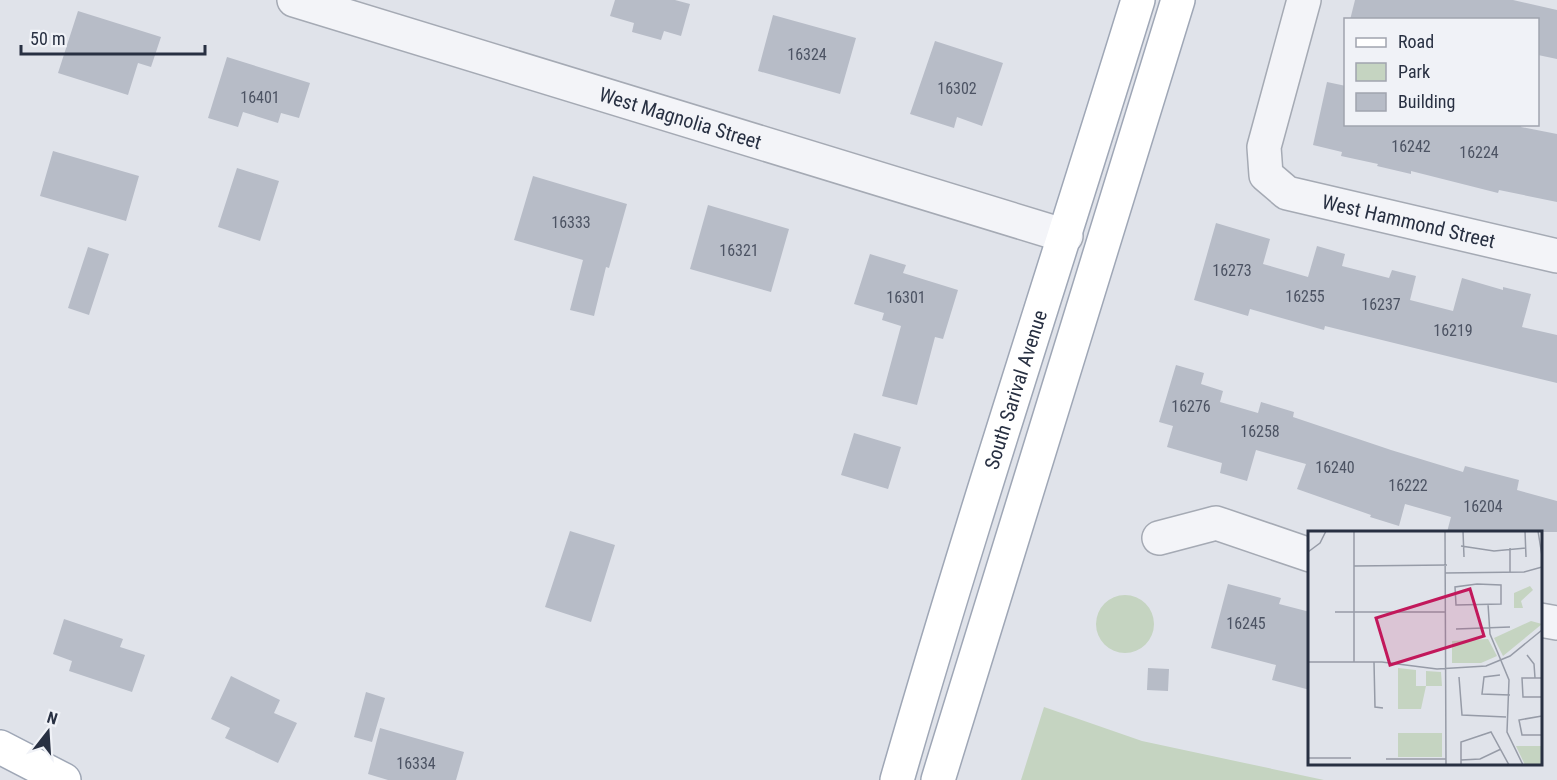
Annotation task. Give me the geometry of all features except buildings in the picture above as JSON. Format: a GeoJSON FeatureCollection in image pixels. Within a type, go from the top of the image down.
{"type":"FeatureCollection","features":[{"type":"Feature","properties":{"kind":"main road","name":"South Sarival Avenue"},"geometry":{"type":"LineString","coordinates":[[897,780],[998,446],[1066,236],[1138,0]]}},
{"type":"Feature","properties":{"kind":"main road","name":"South Sarival Avenue"},"geometry":{"type":"LineString","coordinates":[[938,780],[1178,0]]}},
{"type":"Feature","properties":{"kind":"main road"},"geometry":{"type":"LineString","coordinates":[[1066,236],[1101,247]]}},
{"type":"Feature","properties":{"kind":"main road"},"geometry":{"type":"LineString","coordinates":[[0,747],[64,780]]}},
{"type":"Feature","properties":{"kind":"street","name":"West Magnolia Street"},"geometry":{"type":"LineString","coordinates":[[294,0],[1066,236]]}},
{"type":"Feature","properties":{"kind":"street","name":"West Hammond Street"},"geometry":{"type":"LineString","coordinates":[[1304,0],[1264,147],[1266,175],[1287,193],[1557,256]]}},
{"type":"Feature","properties":{"kind":"street"},"geometry":{"type":"LineString","coordinates":[[1159,538],[1216,523],[1308,554]]}},
{"type":"Feature","properties":{"kind":"street"},"geometry":{"type":"LineString","coordinates":[[1542,620],[1557,623]]}},
{"type":"Feature","properties":{"kind":"green space"},"geometry":{"type":"Polygon","coordinates":[[[1125,595],[1136,597],[1149,608],[1154,624],[1152,635],[1141,648],[1125,653],[1114,651],[1101,640],[1096,624],[1098,613],[1109,600],[1125,595]]]}},
{"type":"Feature","properties":{"kind":"green space"},"geometry":{"type":"Polygon","coordinates":[[[1044,707],[1142,741],[1324,780],[1021,780],[1044,707]]]}}]}
